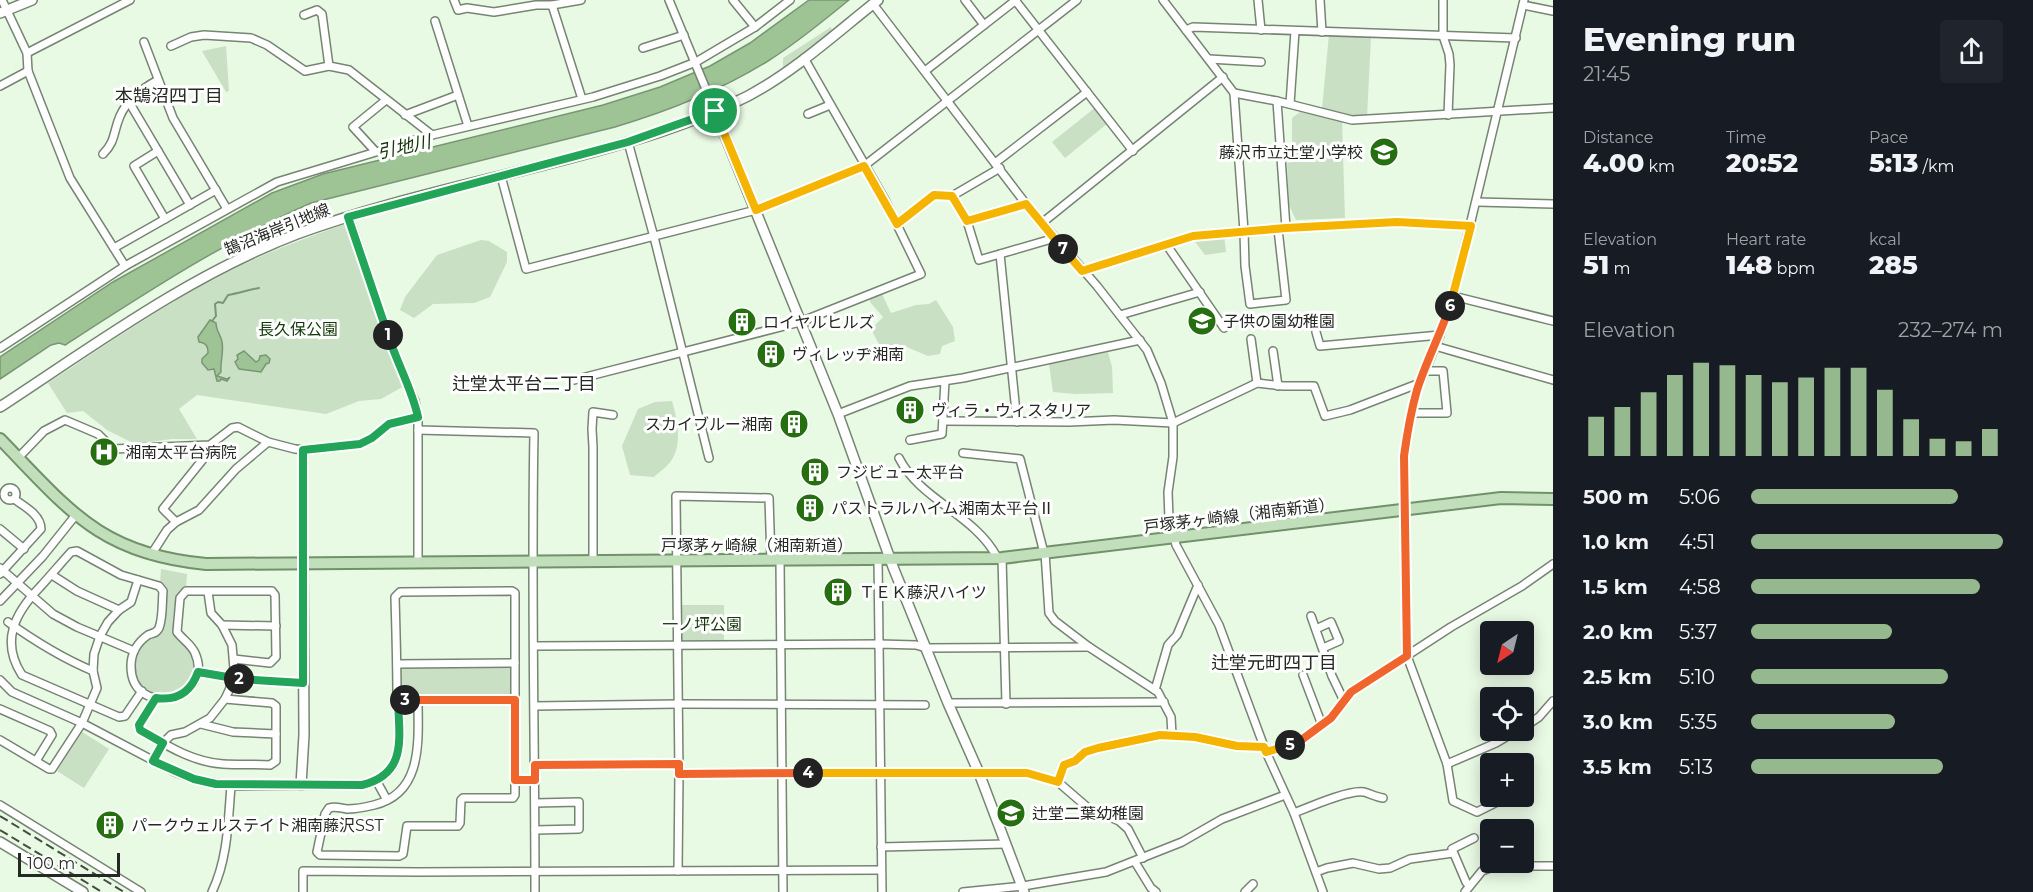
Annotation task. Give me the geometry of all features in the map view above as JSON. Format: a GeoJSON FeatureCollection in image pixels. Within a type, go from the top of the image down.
{"type":"FeatureCollection","features":[{"type":"Feature","properties":{"kind":"main road","name":"戸塚茅ヶ崎線（湘南新道）"},"geometry":{"type":"LineString","coordinates":[[0,439],[75,516],[107,537],[151,555],[174,561],[206,564],[1000,558],[1501,498],[1553,499]]}},
{"type":"Feature","properties":{"kind":"street"},"geometry":{"type":"LineString","coordinates":[[3,0],[3,12],[27,52],[28,71],[70,178],[126,266]]}},
{"type":"Feature","properties":{"kind":"street"},"geometry":{"type":"LineString","coordinates":[[3,12],[32,0]]}},
{"type":"Feature","properties":{"kind":"street"},"geometry":{"type":"LineString","coordinates":[[27,52],[127,0]]}},
{"type":"Feature","properties":{"kind":"street"},"geometry":{"type":"LineString","coordinates":[[454,0],[458,10],[467,8],[494,12],[539,2],[552,5],[581,0]]}},
{"type":"Feature","properties":{"kind":"street"},"geometry":{"type":"LineString","coordinates":[[669,0],[838,414],[891,560],[948,703],[979,773],[1023,889]]}},
{"type":"Feature","properties":{"kind":"street"},"geometry":{"type":"LineString","coordinates":[[733,0],[755,27]]}},
{"type":"Feature","properties":{"kind":"street"},"geometry":{"type":"LineString","coordinates":[[0,348],[126,266],[277,182],[432,135],[582,99],[660,76],[696,62],[755,27],[790,0]]}},
{"type":"Feature","properties":{"kind":"street"},"geometry":{"type":"LineString","coordinates":[[925,71],[1016,0],[1133,151]]}},
{"type":"Feature","properties":{"kind":"street"},"geometry":{"type":"LineString","coordinates":[[501,176],[526,269],[756,210],[864,166],[1077,0]]}},
{"type":"Feature","properties":{"kind":"street"},"geometry":{"type":"LineString","coordinates":[[1163,0],[1234,93],[1245,266],[1250,304],[1286,300],[1277,101]]}},
{"type":"Feature","properties":{"kind":"street"},"geometry":{"type":"LineString","coordinates":[[1258,0],[1261,30]]}},
{"type":"Feature","properties":{"kind":"street"},"geometry":{"type":"LineString","coordinates":[[1320,0],[1322,32]]}},
{"type":"Feature","properties":{"kind":"street"},"geometry":{"type":"LineString","coordinates":[[1443,0],[1443,36],[1449,54],[1448,115]]}},
{"type":"Feature","properties":{"kind":"street"},"geometry":{"type":"LineString","coordinates":[[967,1],[984,25]]}},
{"type":"Feature","properties":{"kind":"street"},"geometry":{"type":"LineString","coordinates":[[875,2],[1026,204],[1147,350],[1161,383],[1173,423],[1173,457],[1168,492],[1169,519],[1176,546],[1219,625],[1265,750],[1294,813],[1323,892]]}},
{"type":"Feature","properties":{"kind":"street","name":"鵠沼海岸引地線"},"geometry":{"type":"LineString","coordinates":[[0,407],[200,279],[279,242],[348,217],[628,142],[715,111],[759,90],[875,2]]}},
{"type":"Feature","properties":{"kind":"street"},"geometry":{"type":"LineString","coordinates":[[1487,807],[1477,812],[1453,801],[1447,764],[1407,656],[1404,456],[1420,383],[1453,296],[1523,3],[1553,11]]}},
{"type":"Feature","properties":{"kind":"street"},"geometry":{"type":"LineString","coordinates":[[552,5],[582,99]]}},
{"type":"Feature","properties":{"kind":"street"},"geometry":{"type":"LineString","coordinates":[[304,15],[317,10],[322,14],[328,66]]}},
{"type":"Feature","properties":{"kind":"street"},"geometry":{"type":"LineString","coordinates":[[435,21],[468,126]]}},
{"type":"Feature","properties":{"kind":"street"},"geometry":{"type":"LineString","coordinates":[[1186,30],[1193,27],[1516,38]]}},
{"type":"Feature","properties":{"kind":"street"},"geometry":{"type":"LineString","coordinates":[[1290,104],[1295,31]]}},
{"type":"Feature","properties":{"kind":"street"},"geometry":{"type":"LineString","coordinates":[[171,46],[191,37],[204,35],[251,38],[267,45],[305,71],[328,66],[349,70],[432,135]]}},
{"type":"Feature","properties":{"kind":"street"},"geometry":{"type":"LineString","coordinates":[[643,48],[684,35]]}},
{"type":"Feature","properties":{"kind":"street"},"geometry":{"type":"LineString","coordinates":[[144,42],[173,118],[227,209]]}},
{"type":"Feature","properties":{"kind":"street"},"geometry":{"type":"LineString","coordinates":[[574,380],[800,322],[921,274],[897,224],[804,58]]}},
{"type":"Feature","properties":{"kind":"street"},"geometry":{"type":"LineString","coordinates":[[1209,59],[1261,62]]}},
{"type":"Feature","properties":{"kind":"street"},"geometry":{"type":"LineString","coordinates":[[0,86],[28,71]]}},
{"type":"Feature","properties":{"kind":"street"},"geometry":{"type":"LineString","coordinates":[[1042,223],[1222,77]]}},
{"type":"Feature","properties":{"kind":"street"},"geometry":{"type":"LineString","coordinates":[[103,154],[112,143],[121,114],[129,102],[146,86],[158,80]]}},
{"type":"Feature","properties":{"kind":"street"},"geometry":{"type":"LineString","coordinates":[[897,224],[934,195],[952,196],[997,166],[1087,92]]}},
{"type":"Feature","properties":{"kind":"street"},"geometry":{"type":"LineString","coordinates":[[1234,93],[1352,120],[1553,108]]}},
{"type":"Feature","properties":{"kind":"street"},"geometry":{"type":"LineString","coordinates":[[405,114],[458,95]]}},
{"type":"Feature","properties":{"kind":"street"},"geometry":{"type":"LineString","coordinates":[[375,151],[353,127],[386,100]]}},
{"type":"Feature","properties":{"kind":"street"},"geometry":{"type":"LineString","coordinates":[[129,102],[190,205]]}},
{"type":"Feature","properties":{"kind":"street"},"geometry":{"type":"LineString","coordinates":[[808,114],[830,105]]}},
{"type":"Feature","properties":{"kind":"street"},"geometry":{"type":"LineString","coordinates":[[628,142],[709,458]]}},
{"type":"Feature","properties":{"kind":"street"},"geometry":{"type":"LineString","coordinates":[[158,151],[134,166],[165,219]]}},
{"type":"Feature","properties":{"kind":"street"},"geometry":{"type":"LineString","coordinates":[[114,248],[216,190]]}},
{"type":"Feature","properties":{"kind":"street"},"geometry":{"type":"LineString","coordinates":[[952,196],[967,221],[979,260],[1055,238]]}},
{"type":"Feature","properties":{"kind":"street"},"geometry":{"type":"LineString","coordinates":[[1477,202],[1553,204]]}},
{"type":"Feature","properties":{"kind":"street"},"geometry":{"type":"LineString","coordinates":[[967,221],[1026,204]]}},
{"type":"Feature","properties":{"kind":"street"},"geometry":{"type":"LineString","coordinates":[[348,217],[395,356],[415,401],[418,417],[418,561]]}},
{"type":"Feature","properties":{"kind":"street"},"geometry":{"type":"LineString","coordinates":[[1082,271],[1193,236],[1282,228],[1397,222],[1471,226]]}},
{"type":"Feature","properties":{"kind":"street"},"geometry":{"type":"LineString","coordinates":[[1166,244],[1224,328]]}},
{"type":"Feature","properties":{"kind":"street"},"geometry":{"type":"LineString","coordinates":[[1000,254],[1017,422]]}},
{"type":"Feature","properties":{"kind":"street"},"geometry":{"type":"LineString","coordinates":[[1120,315],[1200,292]]}},
{"type":"Feature","properties":{"kind":"street"},"geometry":{"type":"LineString","coordinates":[[1453,296],[1553,321]]}},
{"type":"Feature","properties":{"kind":"street"},"geometry":{"type":"LineString","coordinates":[[1316,332],[1320,346],[1440,335]]}},
{"type":"Feature","properties":{"kind":"street"},"geometry":{"type":"LineString","coordinates":[[1251,339],[1257,383]]}},
{"type":"Feature","properties":{"kind":"street"},"geometry":{"type":"LineString","coordinates":[[838,414],[910,386],[1061,358],[1140,340]]}},
{"type":"Feature","properties":{"kind":"street"},"geometry":{"type":"LineString","coordinates":[[1435,346],[1553,380]]}},
{"type":"Feature","properties":{"kind":"street"},"geometry":{"type":"LineString","coordinates":[[1273,351],[1278,386]]}},
{"type":"Feature","properties":{"kind":"street"},"geometry":{"type":"LineString","coordinates":[[1412,413],[1447,413],[1443,371],[1425,371]]}},
{"type":"Feature","properties":{"kind":"street"},"geometry":{"type":"LineString","coordinates":[[910,440],[942,434],[945,381]]}},
{"type":"Feature","properties":{"kind":"street"},"geometry":{"type":"LineString","coordinates":[[943,421],[1114,420],[1173,423],[1257,383],[1278,386],[1314,386],[1325,416],[1350,410],[1420,383]]}},
{"type":"Feature","properties":{"kind":"street"},"geometry":{"type":"LineString","coordinates":[[592,560],[593,412],[613,415]]}},
{"type":"Feature","properties":{"kind":"street"},"geometry":{"type":"LineString","coordinates":[[18,458],[44,431],[65,420],[98,434],[113,449],[210,445],[238,427],[268,442],[303,450],[360,444],[372,438],[389,424],[418,417]]}},
{"type":"Feature","properties":{"kind":"street"},"geometry":{"type":"LineString","coordinates":[[418,430],[534,433],[532,561],[535,892]]}},
{"type":"Feature","properties":{"kind":"street"},"geometry":{"type":"LineString","coordinates":[[151,555],[167,530],[176,522],[199,510],[236,469],[268,442]]}},
{"type":"Feature","properties":{"kind":"street"},"geometry":{"type":"LineString","coordinates":[[176,522],[163,509],[208,453],[210,445]]}},
{"type":"Feature","properties":{"kind":"street"},"geometry":{"type":"LineString","coordinates":[[301,785],[304,735],[303,450]]}},
{"type":"Feature","properties":{"kind":"street"},"geometry":{"type":"LineString","coordinates":[[963,453],[1020,459],[1044,553],[1049,613],[1055,621],[1089,647],[1155,690],[1171,717],[1172,735]]}},
{"type":"Feature","properties":{"kind":"street"},"geometry":{"type":"LineString","coordinates":[[898,458],[914,480],[984,536],[1000,558],[1006,704]]}},
{"type":"Feature","properties":{"kind":"street"},"geometry":{"type":"LineString","coordinates":[[678,871],[676,496],[769,498],[782,645],[783,892]]}},
{"type":"Feature","properties":{"kind":"street"},"geometry":{"type":"LineString","coordinates":[[14,498],[38,518],[41,529],[1,571],[53,614],[77,627],[134,651]]}},
{"type":"Feature","properties":{"kind":"street"},"geometry":{"type":"LineString","coordinates":[[0,601],[44,555],[75,516]]}},
{"type":"Feature","properties":{"kind":"street"},"geometry":{"type":"LineString","coordinates":[[0,529],[24,549]]}},
{"type":"Feature","properties":{"kind":"street"},"geometry":{"type":"LineString","coordinates":[[142,691],[125,716],[119,717],[34,681],[15,669],[6,655],[4,642],[8,622],[71,552],[77,551],[101,566],[159,586],[163,591],[160,627],[140,642],[131,659],[131,674],[134,682],[142,691],[156,698],[168,700],[185,693],[198,672],[194,651],[177,632],[180,597],[186,591],[272,591],[275,595],[276,626],[274,661],[270,663],[234,659]]}},
{"type":"Feature","properties":{"kind":"street"},"geometry":{"type":"LineString","coordinates":[[878,559],[882,892]]}},
{"type":"Feature","properties":{"kind":"street"},"geometry":{"type":"LineString","coordinates":[[1058,782],[1064,765],[1075,761],[1085,752],[1160,735],[1195,737],[1265,750],[1300,741],[1331,718],[1351,692],[1451,627],[1522,586],[1553,564]]}},
{"type":"Feature","properties":{"kind":"street"},"geometry":{"type":"LineString","coordinates":[[52,575],[77,591],[119,610]]}},
{"type":"Feature","properties":{"kind":"street"},"geometry":{"type":"LineString","coordinates":[[0,740],[52,769],[82,723],[97,688],[93,671],[94,654],[100,636],[108,622],[130,602],[138,580]]}},
{"type":"Feature","properties":{"kind":"street"},"geometry":{"type":"LineString","coordinates":[[1155,690],[1168,645],[1177,635],[1198,585]]}},
{"type":"Feature","properties":{"kind":"street"},"geometry":{"type":"LineString","coordinates":[[0,680],[12,692],[82,723],[153,761],[194,779],[231,786],[362,785],[377,782],[394,765],[399,744],[395,597],[400,592],[512,591],[515,593],[515,795],[513,798],[461,800],[458,826],[407,826],[405,850],[399,856],[320,855],[317,852],[325,814],[329,808],[347,809],[376,805],[397,793],[407,782],[416,766],[418,700]]}},
{"type":"Feature","properties":{"kind":"street"},"geometry":{"type":"LineString","coordinates":[[153,761],[163,743],[171,735],[201,724],[210,718],[225,699],[233,679],[232,645],[222,625],[211,613],[208,592]]}},
{"type":"Feature","properties":{"kind":"street"},"geometry":{"type":"LineString","coordinates":[[1311,616],[1332,676],[1344,701]]}},
{"type":"Feature","properties":{"kind":"street"},"geometry":{"type":"LineString","coordinates":[[8,622],[41,645],[93,671]]}},
{"type":"Feature","properties":{"kind":"street"},"geometry":{"type":"LineString","coordinates":[[1316,629],[1331,622],[1339,641],[1323,648]]}},
{"type":"Feature","properties":{"kind":"street"},"geometry":{"type":"LineString","coordinates":[[222,625],[276,626]]}},
{"type":"Feature","properties":{"kind":"street"},"geometry":{"type":"LineString","coordinates":[[534,646],[879,644],[916,645],[926,648],[1089,647]]}},
{"type":"Feature","properties":{"kind":"street"},"geometry":{"type":"LineString","coordinates":[[397,664],[515,663]]}},
{"type":"Feature","properties":{"kind":"street"},"geometry":{"type":"LineString","coordinates":[[198,672],[233,679],[303,683]]}},
{"type":"Feature","properties":{"kind":"street"},"geometry":{"type":"LineString","coordinates":[[1302,675],[1322,725]]}},
{"type":"Feature","properties":{"kind":"street"},"geometry":{"type":"LineString","coordinates":[[156,698],[139,725],[140,730],[163,743],[198,759],[221,764],[270,765],[276,761],[276,706],[272,703],[225,699]]}},
{"type":"Feature","properties":{"kind":"street"},"geometry":{"type":"LineString","coordinates":[[398,700],[515,700]]}},
{"type":"Feature","properties":{"kind":"street"},"geometry":{"type":"LineString","coordinates":[[1534,720],[1553,701]]}},
{"type":"Feature","properties":{"kind":"street"},"geometry":{"type":"LineString","coordinates":[[948,703],[1164,702]]}},
{"type":"Feature","properties":{"kind":"street"},"geometry":{"type":"LineString","coordinates":[[535,706],[925,705]]}},
{"type":"Feature","properties":{"kind":"street"},"geometry":{"type":"LineString","coordinates":[[0,708],[50,731],[52,735],[36,761]]}},
{"type":"Feature","properties":{"kind":"street"},"geometry":{"type":"LineString","coordinates":[[201,724],[232,732],[276,734]]}},
{"type":"Feature","properties":{"kind":"street"},"geometry":{"type":"LineString","coordinates":[[1447,764],[1499,741]]}},
{"type":"Feature","properties":{"kind":"street"},"geometry":{"type":"LineString","coordinates":[[535,765],[679,764]]}},
{"type":"Feature","properties":{"kind":"street"},"geometry":{"type":"LineString","coordinates":[[679,774],[1027,773],[1058,782],[1087,807],[1119,821],[1128,829],[1143,858]]}},
{"type":"Feature","properties":{"kind":"street"},"geometry":{"type":"LineString","coordinates":[[515,780],[535,780]]}},
{"type":"Feature","properties":{"kind":"street"},"geometry":{"type":"LineString","coordinates":[[377,782],[387,800]]}},
{"type":"Feature","properties":{"kind":"street"},"geometry":{"type":"LineString","coordinates":[[212,892],[220,874],[225,849],[231,786]]}},
{"type":"Feature","properties":{"kind":"street"},"geometry":{"type":"LineString","coordinates":[[1294,813],[1331,798],[1364,792],[1373,797],[1383,798]]}},
{"type":"Feature","properties":{"kind":"street"},"geometry":{"type":"LineString","coordinates":[[963,892],[1023,889],[1106,872],[1182,842],[1222,819],[1285,795]]}},
{"type":"Feature","properties":{"kind":"street"},"geometry":{"type":"LineString","coordinates":[[535,803],[579,802],[579,829],[535,830]]}},
{"type":"Feature","properties":{"kind":"street"},"geometry":{"type":"LineString","coordinates":[[0,805],[141,892]]}},
{"type":"Feature","properties":{"kind":"street"},"geometry":{"type":"LineString","coordinates":[[1467,889],[1452,849],[1474,838]]}},
{"type":"Feature","properties":{"kind":"street"},"geometry":{"type":"LineString","coordinates":[[0,842],[82,892]]}},
{"type":"Feature","properties":{"kind":"street"},"geometry":{"type":"LineString","coordinates":[[881,847],[1006,844]]}},
{"type":"Feature","properties":{"kind":"street"},"geometry":{"type":"LineString","coordinates":[[1316,872],[1353,863],[1379,869],[1390,868],[1410,859],[1453,853]]}},
{"type":"Feature","properties":{"kind":"street"},"geometry":{"type":"LineString","coordinates":[[1134,862],[1156,892]]}},
{"type":"Feature","properties":{"kind":"street"},"geometry":{"type":"LineString","coordinates":[[1467,889],[1482,871],[1495,866],[1553,866]]}},
{"type":"Feature","properties":{"kind":"street"},"geometry":{"type":"LineString","coordinates":[[303,892],[303,871],[881,870]]}},
{"type":"Feature","properties":{"kind":"street"},"geometry":{"type":"LineString","coordinates":[[1245,892],[1253,884]]}},
{"type":"Feature","properties":{"kind":"green space"},"geometry":{"type":"Polygon","coordinates":[[[831,27],[833,35],[783,73],[783,58],[831,27]]]}},
{"type":"Feature","properties":{"kind":"green space"},"geometry":{"type":"Polygon","coordinates":[[[1329,34],[1371,36],[1367,117],[1352,117],[1322,109],[1329,34]]]}},
{"type":"Feature","properties":{"kind":"green space"},"geometry":{"type":"Polygon","coordinates":[[[226,46],[229,91],[226,92],[202,51],[226,46]]]}},
{"type":"Feature","properties":{"kind":"green space"},"geometry":{"type":"Polygon","coordinates":[[[1096,107],[1108,123],[1065,158],[1052,142],[1096,107]]]}},
{"type":"Feature","properties":{"kind":"green space"},"geometry":{"type":"Polygon","coordinates":[[[1300,112],[1342,121],[1345,218],[1296,220],[1289,205],[1287,163],[1292,162],[1292,118],[1300,112]]]}},
{"type":"Feature","properties":{"kind":"green space","name":"長久保公園"},"geometry":{"type":"Polygon","coordinates":[[[348,223],[386,340],[404,386],[381,399],[359,401],[326,414],[197,395],[179,409],[197,439],[172,439],[135,444],[107,430],[83,411],[67,413],[48,383],[201,286],[239,266],[348,223]]]}},
{"type":"Feature","properties":{"kind":"green space"},"geometry":{"type":"Polygon","coordinates":[[[1224,236],[1226,252],[1205,255],[1193,239],[1224,236]]]}},
{"type":"Feature","properties":{"kind":"green space"},"geometry":{"type":"Polygon","coordinates":[[[481,240],[489,241],[507,252],[507,262],[490,297],[474,303],[433,304],[414,318],[400,310],[405,297],[437,255],[481,240]]]}},
{"type":"Feature","properties":{"kind":"green space"},"geometry":{"type":"Polygon","coordinates":[[[882,294],[891,313],[916,305],[929,304],[936,300],[953,327],[955,341],[942,346],[940,354],[928,356],[902,345],[889,345],[874,353],[872,350],[879,344],[873,333],[873,327],[883,317],[870,302],[870,298],[882,294]]]}},
{"type":"Feature","properties":{"kind":"green space"},"geometry":{"type":"Polygon","coordinates":[[[1108,352],[1112,367],[1113,393],[1053,392],[1049,364],[1108,352]]]}},
{"type":"Feature","properties":{"kind":"green space"},"geometry":{"type":"Polygon","coordinates":[[[672,401],[678,439],[675,454],[654,477],[630,475],[622,446],[638,409],[655,402],[672,401]]]}},
{"type":"Feature","properties":{"kind":"green space"},"geometry":{"type":"Polygon","coordinates":[[[161,569],[187,574],[186,588],[177,594],[173,623],[176,633],[190,648],[195,660],[194,674],[188,686],[165,696],[146,691],[138,682],[134,671],[137,652],[160,632],[163,625],[167,592],[160,583],[161,569]]]}},
{"type":"Feature","properties":{"kind":"green space","name":"一ノ坪公園"},"geometry":{"type":"Polygon","coordinates":[[[680,605],[724,605],[724,642],[680,643],[680,605]]]}},
{"type":"Feature","properties":{"kind":"green space"},"geometry":{"type":"Polygon","coordinates":[[[515,663],[515,700],[398,700],[397,664],[515,663]]]}},
{"type":"Feature","properties":{"kind":"green space"},"geometry":{"type":"Polygon","coordinates":[[[82,732],[109,749],[84,788],[57,771],[82,732]]]}},
{"type":"Feature","properties":{"kind":"shaded area"},"geometry":{"type":"Polygon","coordinates":[[[809,0],[849,0],[779,54],[713,91],[615,127],[311,203],[216,251],[65,345],[59,343],[51,345],[0,379],[0,357],[113,282],[272,193],[323,174],[603,105],[660,87],[710,66],[750,43],[809,0]]]}},
{"type":"Feature","properties":{"kind":"shaded area"},"geometry":{"type":"Polygon","coordinates":[[[210,320],[216,323],[222,346],[221,372],[217,376],[227,379],[230,377],[227,381],[221,379],[217,381],[214,369],[208,370],[202,363],[208,351],[205,344],[199,342],[198,337],[210,320]]]}},
{"type":"Feature","properties":{"kind":"shaded area"},"geometry":{"type":"Polygon","coordinates":[[[244,351],[256,362],[260,356],[266,355],[270,359],[269,363],[261,372],[239,369],[235,362],[238,359],[237,355],[244,351]]]}},
{"type":"Feature","properties":{"kind":"waterway"},"geometry":{"type":"LineString","coordinates":[[212,321],[216,316],[215,304],[223,303],[228,295],[259,288]]}},
{"type":"Feature","properties":{"kind":"railway"},"geometry":{"type":"LineString","coordinates":[[0,816],[124,892]]}},
{"type":"Feature","properties":{"kind":"railway"},"geometry":{"type":"LineString","coordinates":[[0,830],[102,892]]}},
{"type":"Feature","properties":{"kind":"place","name":"藤沢市立辻堂小学校"},"geometry":{"type":"Point","coordinates":[1384,152]}},
{"type":"Feature","properties":{"kind":"place","name":"子供の園幼稚園"},"geometry":{"type":"Point","coordinates":[1202,321]}},
{"type":"Feature","properties":{"kind":"place","name":"ロイヤルヒルズ"},"geometry":{"type":"Point","coordinates":[742,322]}},
{"type":"Feature","properties":{"kind":"place","name":"ヴィレッヂ湘南"},"geometry":{"type":"Point","coordinates":[771,354]}},
{"type":"Feature","properties":{"kind":"place","name":"ヴィラ・ウィスタリア"},"geometry":{"type":"Point","coordinates":[910,410]}},
{"type":"Feature","properties":{"kind":"place","name":"スカイブルー湘南"},"geometry":{"type":"Point","coordinates":[794,424]}},
{"type":"Feature","properties":{"kind":"place","name":"湘南太平台病院"},"geometry":{"type":"Point","coordinates":[104,452]}},
{"type":"Feature","properties":{"kind":"place","name":"フジビュー太平台"},"geometry":{"type":"Point","coordinates":[815,472]}},
{"type":"Feature","properties":{"kind":"place","name":"パストラルハイム湘南太平台Ⅱ"},"geometry":{"type":"Point","coordinates":[810,508]}},
{"type":"Feature","properties":{"kind":"place","name":"ＴＥＫ藤沢ハイツ"},"geometry":{"type":"Point","coordinates":[838,592]}},
{"type":"Feature","properties":{"kind":"place","name":"辻堂二葉幼稚園"},"geometry":{"type":"Point","coordinates":[1011,813]}},
{"type":"Feature","properties":{"kind":"place","name":"パークウェルステイト湘南藤沢SST"},"geometry":{"type":"Point","coordinates":[110,825]}},
{"type":"Feature","properties":{"kind":"district","name":"本鵠沼四丁目"},"geometry":{"type":"Point","coordinates":[169,96]}},
{"type":"Feature","properties":{"kind":"district","name":"辻堂太平台二丁目"},"geometry":{"type":"Point","coordinates":[524,384]}},
{"type":"Feature","properties":{"kind":"district","name":"辻堂元町四丁目"},"geometry":{"type":"Point","coordinates":[1274,663]}},
{"type":"Feature","properties":{"kind":"route"},"geometry":{"type":"LineString","coordinates":[[715,111],[756,210],[864,166],[897,224],[934,195],[952,196],[967,221],[1026,204],[1082,271],[1193,236],[1397,222],[1471,226],[1453,296],[1440,335],[1417,390],[1407,432],[1404,456],[1406,543],[1404,582],[1407,656],[1351,692],[1331,718],[1300,741],[1284,747],[1266,752],[1264,747],[1237,746],[1195,737],[1160,735],[1085,752],[1075,761],[1064,765],[1058,782],[1027,773],[679,774],[679,764],[535,765],[535,780],[515,780],[515,700],[398,700],[399,744],[394,765],[377,782],[362,785],[231,786],[194,779],[153,761],[163,743],[140,730],[139,725],[156,698],[168,700],[185,693],[198,672],[233,679],[303,683],[303,450],[360,444],[372,438],[389,424],[418,417],[415,401],[395,356],[348,217],[592,153],[652,135],[715,111]]}},
{"type":"Feature","properties":{"kind":"water label","name":"引地川"},"geometry":{"type":"Point","coordinates":[404,147]}}]}
